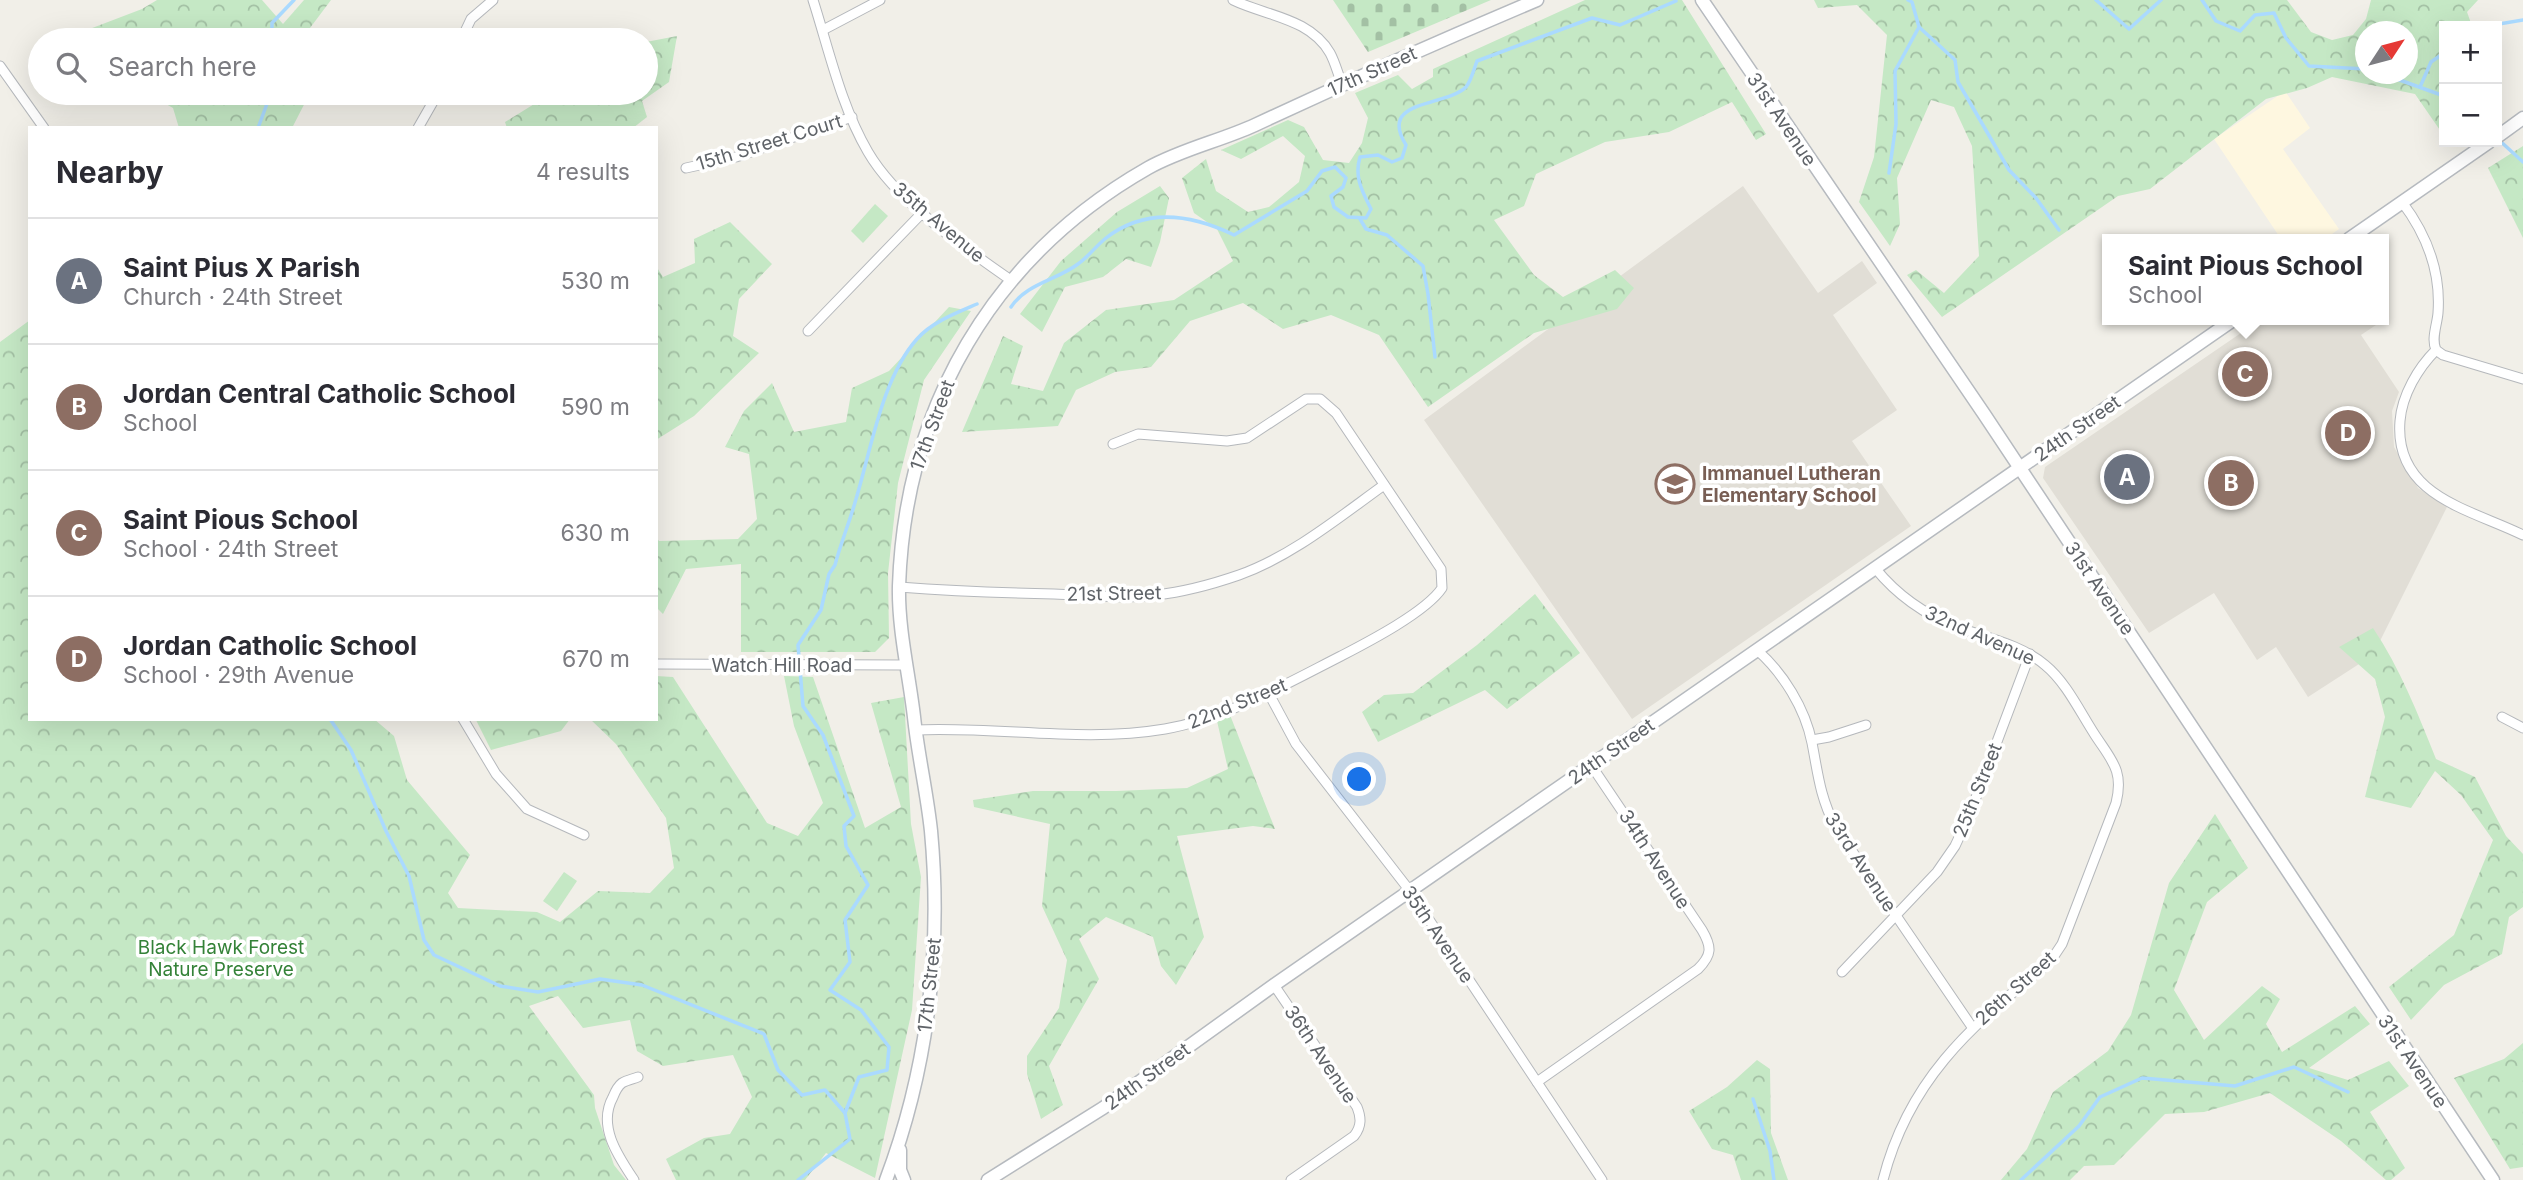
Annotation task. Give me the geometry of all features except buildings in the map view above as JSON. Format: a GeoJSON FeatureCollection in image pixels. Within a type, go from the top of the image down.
{"type":"FeatureCollection","features":[{"type":"Feature","properties":{"kind":"street"},"geometry":{"type":"LineString","coordinates":[[467,28],[471,19],[493,0]]}},
{"type":"Feature","properties":{"kind":"street","name":"35th Avenue"},"geometry":{"type":"LineString","coordinates":[[813,0],[852,117],[862,142],[877,167],[922,213],[1012,281]]}},
{"type":"Feature","properties":{"kind":"street"},"geometry":{"type":"LineString","coordinates":[[822,30],[880,0]]}},
{"type":"Feature","properties":{"kind":"street"},"geometry":{"type":"LineString","coordinates":[[1233,0],[1311,32],[1331,54],[1342,85]]}},
{"type":"Feature","properties":{"kind":"street","name":"17th Street"},"geometry":{"type":"LineString","coordinates":[[886,1180],[909,1111],[923,1047],[935,941],[931,828],[915,730],[899,587],[911,481],[936,403],[979,324],[1012,281],[1058,234],[1086,209],[1150,167],[1175,155],[1240,132],[1538,0]]}},
{"type":"Feature","properties":{"kind":"street","name":"31st Avenue"},"geometry":{"type":"LineString","coordinates":[[1702,0],[2019,468],[2493,1180]]}},
{"type":"Feature","properties":{"kind":"street"},"geometry":{"type":"LineString","coordinates":[[0,66],[43,126]]}},
{"type":"Feature","properties":{"kind":"street"},"geometry":{"type":"LineString","coordinates":[[419,126],[431,105]]}},
{"type":"Feature","properties":{"kind":"street","name":"15th Street Court"},"geometry":{"type":"LineString","coordinates":[[686,168],[736,157],[852,117]]}},
{"type":"Feature","properties":{"kind":"street"},"geometry":{"type":"LineString","coordinates":[[2502,133],[2523,118]]}},
{"type":"Feature","properties":{"kind":"street"},"geometry":{"type":"LineString","coordinates":[[2356,234],[2482,147]]}},
{"type":"Feature","properties":{"kind":"street"},"geometry":{"type":"LineString","coordinates":[[2402,202],[2426,239],[2435,269],[2439,299],[2434,339],[2436,350],[2443,355],[2523,379]]}},
{"type":"Feature","properties":{"kind":"street"},"geometry":{"type":"LineString","coordinates":[[808,331],[922,213]]}},
{"type":"Feature","properties":{"kind":"street","name":"24th Street"},"geometry":{"type":"LineString","coordinates":[[988,1180],[1103,1108],[1274,985],[2226,325]]}},
{"type":"Feature","properties":{"kind":"street"},"geometry":{"type":"LineString","coordinates":[[2436,350],[2424,364],[2404,402],[2400,429],[2403,454],[2421,483],[2438,496],[2523,535]]}},
{"type":"Feature","properties":{"kind":"street"},"geometry":{"type":"LineString","coordinates":[[1113,444],[1138,435],[1227,441],[1247,438],[1306,399],[1320,398],[1336,413],[1384,485]]}},
{"type":"Feature","properties":{"kind":"street","name":"21st Street"},"geometry":{"type":"LineString","coordinates":[[899,587],[968,593],[1121,596],[1154,595],[1185,589],[1239,575],[1263,564],[1315,534],[1384,485]]}},
{"type":"Feature","properties":{"kind":"street","name":"22nd Street"},"geometry":{"type":"LineString","coordinates":[[915,730],[950,728],[1106,735],[1187,724],[1268,692],[1383,632],[1430,602],[1443,582],[1441,569],[1384,485]]}},
{"type":"Feature","properties":{"kind":"street","name":"32nd Avenue"},"geometry":{"type":"LineString","coordinates":[[1875,568],[1895,592],[1924,611],[1957,627],[2009,644],[2047,666],[2110,757],[2120,782]]}},
{"type":"Feature","properties":{"kind":"street","name":"33rd Avenue"},"geometry":{"type":"LineString","coordinates":[[1757,650],[1773,666],[1793,695],[1812,740],[1819,785],[1835,827],[1972,1027]]}},
{"type":"Feature","properties":{"kind":"street","name":"25th Street"},"geometry":{"type":"LineString","coordinates":[[1842,972],[1937,872],[1955,846],[1969,816],[2030,654]]}},
{"type":"Feature","properties":{"kind":"street","name":"Watch Hill Road"},"geometry":{"type":"LineString","coordinates":[[658,664],[907,665]]}},
{"type":"Feature","properties":{"kind":"street","name":"35th Avenue"},"geometry":{"type":"LineString","coordinates":[[1268,692],[1296,744],[1410,891],[1602,1180]]}},
{"type":"Feature","properties":{"kind":"street"},"geometry":{"type":"LineString","coordinates":[[2502,717],[2523,728]]}},
{"type":"Feature","properties":{"kind":"street"},"geometry":{"type":"LineString","coordinates":[[464,721],[496,774],[527,809],[584,835]]}},
{"type":"Feature","properties":{"kind":"street"},"geometry":{"type":"LineString","coordinates":[[1812,740],[1866,725]]}},
{"type":"Feature","properties":{"kind":"street","name":"34th Avenue"},"geometry":{"type":"LineString","coordinates":[[1537,1082],[1698,969],[1709,957],[1710,946],[1702,930],[1591,765]]}},
{"type":"Feature","properties":{"kind":"street","name":"26th Street"},"geometry":{"type":"LineString","coordinates":[[1883,1180],[1896,1137],[1914,1102],[1972,1027],[2054,957],[2070,927],[2116,803],[2120,782]]}},
{"type":"Feature","properties":{"kind":"street","name":"36th Avenue"},"geometry":{"type":"LineString","coordinates":[[1274,985],[1357,1107],[1360,1126],[1354,1136],[1303,1177]]}},
{"type":"Feature","properties":{"kind":"street"},"geometry":{"type":"LineString","coordinates":[[634,1180],[619,1157],[606,1117],[608,1105],[620,1084],[638,1077]]}},
{"type":"Feature","properties":{"kind":"street"},"geometry":{"type":"LineString","coordinates":[[899,1139],[900,1170],[904,1180]]}},
{"type":"Feature","properties":{"kind":"street"},"geometry":{"type":"LineString","coordinates":[[1291,1180],[1303,1177]]}},
{"type":"Feature","properties":{"kind":"shaded area"},"geometry":{"type":"Polygon","coordinates":[[[2285,91],[2310,128],[2283,149],[2339,229],[2332,234],[2278,234],[2214,139],[2285,91]]]}},
{"type":"Feature","properties":{"kind":"shaded area","name":"Immanuel Lutheran Elementary School"},"geometry":{"type":"Polygon","coordinates":[[[1743,186],[1818,293],[1862,261],[1877,283],[1833,315],[1897,410],[1852,441],[1911,526],[1632,719],[1424,420],[1743,186]]]}},
{"type":"Feature","properties":{"kind":"shaded area"},"geometry":{"type":"Polygon","coordinates":[[[2253,325],[2376,325],[2361,335],[2399,392],[2392,411],[2394,447],[2418,488],[2447,507],[2373,655],[2308,697],[2276,647],[2257,660],[2214,593],[2149,633],[2043,478],[2045,467],[2253,325]]]}},
{"type":"Feature","properties":{"kind":"green space"},"geometry":{"type":"Polygon","coordinates":[[[157,0],[262,0],[283,24],[304,0],[331,0],[310,28],[92,28],[142,9],[157,0]]]}},
{"type":"Feature","properties":{"kind":"green space"},"geometry":{"type":"Polygon","coordinates":[[[1333,0],[1491,0],[1368,52],[1333,0]]]}},
{"type":"Feature","properties":{"kind":"green space"},"geometry":{"type":"Polygon","coordinates":[[[1585,0],[1682,0],[1766,134],[1756,140],[1732,102],[1669,132],[1605,142],[1536,174],[1524,206],[1494,220],[1534,275],[1563,297],[1615,270],[1634,288],[1617,309],[1534,333],[1428,407],[1379,335],[1331,315],[1283,329],[1243,303],[1190,321],[1151,367],[1115,372],[1076,390],[1058,426],[962,432],[1003,336],[1023,346],[1011,384],[1043,391],[1064,343],[1106,310],[1174,300],[1233,261],[1217,229],[1194,213],[1182,178],[1206,159],[1216,191],[1248,212],[1269,207],[1299,182],[1305,156],[1283,136],[1241,159],[1221,150],[1288,120],[1304,127],[1323,160],[1349,163],[1362,143],[1368,118],[1355,93],[1398,75],[1412,89],[1433,77],[1433,69],[1585,0]]]}},
{"type":"Feature","properties":{"kind":"green space"},"geometry":{"type":"Polygon","coordinates":[[[1814,0],[2287,0],[2311,32],[2332,40],[2355,33],[2355,82],[2332,77],[2307,88],[2266,99],[2150,189],[2118,196],[1942,317],[1907,275],[1916,270],[1944,293],[1979,256],[1972,146],[1954,107],[1931,100],[1897,178],[1900,224],[1890,246],[1859,202],[1874,157],[1887,35],[1857,5],[1818,8],[1814,0]]]}},
{"type":"Feature","properties":{"kind":"green space"},"geometry":{"type":"Polygon","coordinates":[[[2371,0],[2478,0],[2467,12],[2470,21],[2439,21],[2439,129],[2415,94],[2366,84],[2418,84],[2418,21],[2364,21],[2371,0]]]}},
{"type":"Feature","properties":{"kind":"green space"},"geometry":{"type":"Polygon","coordinates":[[[677,36],[669,82],[658,90],[658,40],[677,36]]]}},
{"type":"Feature","properties":{"kind":"green space"},"geometry":{"type":"Polygon","coordinates":[[[168,105],[304,105],[293,126],[178,126],[173,108],[168,105]]]}},
{"type":"Feature","properties":{"kind":"green space"},"geometry":{"type":"Polygon","coordinates":[[[533,105],[643,105],[647,117],[636,126],[506,126],[505,122],[533,105]]]}},
{"type":"Feature","properties":{"kind":"green space"},"geometry":{"type":"Polygon","coordinates":[[[2523,146],[2523,238],[2488,168],[2523,146]]]}},
{"type":"Feature","properties":{"kind":"green space"},"geometry":{"type":"Polygon","coordinates":[[[1160,186],[1169,198],[1160,242],[1151,267],[1126,259],[1103,277],[1065,287],[1042,332],[1020,314],[1061,261],[1117,212],[1160,186]]]}},
{"type":"Feature","properties":{"kind":"green space"},"geometry":{"type":"Polygon","coordinates":[[[875,204],[888,216],[863,243],[851,231],[875,204]]]}},
{"type":"Feature","properties":{"kind":"green space"},"geometry":{"type":"Polygon","coordinates":[[[730,222],[772,264],[739,299],[733,336],[759,353],[694,416],[658,439],[658,269],[663,277],[695,263],[694,239],[730,222]]]}},
{"type":"Feature","properties":{"kind":"green space"},"geometry":{"type":"Polygon","coordinates":[[[949,307],[971,311],[924,380],[898,483],[888,573],[889,638],[875,652],[741,652],[741,564],[686,569],[663,614],[658,609],[658,540],[738,539],[757,519],[749,454],[725,447],[744,411],[772,383],[794,432],[846,422],[852,388],[889,371],[949,307]]]}},
{"type":"Feature","properties":{"kind":"green space","name":"Black Hawk Forest Nature Preserve"},"geometry":{"type":"Polygon","coordinates":[[[28,321],[28,721],[376,721],[394,736],[407,780],[470,855],[448,893],[458,908],[537,912],[560,922],[598,891],[650,893],[674,868],[666,818],[616,744],[592,721],[658,721],[658,676],[673,677],[767,823],[798,836],[823,803],[794,726],[784,676],[813,677],[865,828],[901,807],[871,703],[904,697],[911,824],[921,877],[912,1010],[875,1178],[826,1153],[805,1180],[676,1180],[666,1159],[704,1138],[730,1134],[752,1097],[733,1055],[663,1066],[637,1051],[630,1020],[583,1028],[558,996],[529,1006],[594,1095],[595,1108],[614,1165],[626,1180],[0,1180],[0,342],[28,321]]]}},
{"type":"Feature","properties":{"kind":"green space"},"geometry":{"type":"Polygon","coordinates":[[[1535,594],[1580,653],[1507,709],[1485,690],[1378,742],[1362,712],[1384,695],[1413,693],[1477,645],[1535,594]]]}},
{"type":"Feature","properties":{"kind":"green space"},"geometry":{"type":"Polygon","coordinates":[[[2373,628],[2400,675],[2436,759],[2475,777],[2506,836],[2523,854],[2523,907],[2509,917],[2502,954],[2444,985],[2411,1020],[2389,987],[2454,935],[2493,840],[2461,795],[2435,771],[2411,808],[2365,797],[2385,717],[2375,679],[2339,647],[2373,628]]]}},
{"type":"Feature","properties":{"kind":"green space"},"geometry":{"type":"Polygon","coordinates":[[[1230,715],[1275,829],[1253,826],[1177,836],[1204,937],[1176,985],[1161,966],[1153,937],[1106,917],[1079,939],[1099,979],[1049,1066],[1063,1105],[1041,1119],[1027,1074],[1027,1056],[1059,1008],[1067,960],[1042,906],[1050,824],[974,807],[973,800],[1033,791],[1187,788],[1228,769],[1217,721],[1230,715]]]}},
{"type":"Feature","properties":{"kind":"green space"},"geometry":{"type":"Polygon","coordinates":[[[476,721],[568,721],[561,731],[491,750],[476,721]]]}},
{"type":"Feature","properties":{"kind":"green space"},"geometry":{"type":"Polygon","coordinates":[[[2215,814],[2248,868],[2207,902],[2174,990],[2204,1040],[2262,986],[2280,999],[2266,1024],[2282,1052],[2355,1006],[2370,1024],[2309,1068],[2348,1080],[2389,1061],[2409,1086],[2370,1112],[2405,1168],[2391,1180],[2386,1180],[2341,1141],[2270,1093],[2204,1112],[2165,1114],[2114,1165],[2084,1166],[2070,1180],[2001,1180],[2027,1149],[2053,1092],[2108,1051],[2131,1015],[2169,883],[2215,814]]]}},
{"type":"Feature","properties":{"kind":"green space"},"geometry":{"type":"Polygon","coordinates":[[[564,872],[577,881],[557,911],[543,901],[564,872]]]}},
{"type":"Feature","properties":{"kind":"green space"},"geometry":{"type":"Polygon","coordinates":[[[2523,1043],[2523,1167],[2510,1169],[2454,1078],[2504,1059],[2523,1043]]]}},
{"type":"Feature","properties":{"kind":"green space"},"geometry":{"type":"Polygon","coordinates":[[[1757,1060],[1770,1069],[1771,1133],[1788,1180],[1741,1180],[1733,1155],[1712,1149],[1689,1111],[1727,1087],[1757,1060]]]}},
{"type":"Feature","properties":{"kind":"waterway"},"geometry":{"type":"LineString","coordinates":[[272,28],[272,23],[294,0]]}},
{"type":"Feature","properties":{"kind":"waterway"},"geometry":{"type":"LineString","coordinates":[[1889,173],[1896,124],[1895,71],[1919,27],[1912,2],[1908,0]]}},
{"type":"Feature","properties":{"kind":"waterway"},"geometry":{"type":"LineString","coordinates":[[2096,0],[2129,29],[2161,0]]}},
{"type":"Feature","properties":{"kind":"waterway"},"geometry":{"type":"LineString","coordinates":[[2202,0],[2216,21],[2240,31],[2255,15],[2274,13],[2286,38],[2309,66],[2355,68]]}},
{"type":"Feature","properties":{"kind":"waterway"},"geometry":{"type":"LineString","coordinates":[[1011,307],[1025,293],[1078,264],[1121,228],[1153,218],[1169,217],[1201,222],[1234,235],[1307,191],[1322,171],[1335,167],[1346,178],[1343,187],[1331,196],[1334,207],[1348,217],[1366,218],[1371,209],[1358,177],[1360,157],[1378,155],[1392,162],[1402,158],[1406,145],[1399,130],[1400,119],[1418,106],[1444,98],[1466,87],[1477,61],[1592,18],[1620,25],[1676,1]]}},
{"type":"Feature","properties":{"kind":"waterway"},"geometry":{"type":"LineString","coordinates":[[2502,24],[2523,20]]}},
{"type":"Feature","properties":{"kind":"waterway"},"geometry":{"type":"LineString","coordinates":[[1919,27],[1955,60],[1958,82],[2009,170],[2036,198],[2059,230]]}},
{"type":"Feature","properties":{"kind":"waterway"},"geometry":{"type":"LineString","coordinates":[[2420,87],[2431,62],[2439,56]]}},
{"type":"Feature","properties":{"kind":"waterway"},"geometry":{"type":"LineString","coordinates":[[2411,84],[2439,94]]}},
{"type":"Feature","properties":{"kind":"waterway"},"geometry":{"type":"LineString","coordinates":[[259,126],[267,105]]}},
{"type":"Feature","properties":{"kind":"waterway"},"geometry":{"type":"LineString","coordinates":[[2502,143],[2523,162]]}},
{"type":"Feature","properties":{"kind":"waterway"},"geometry":{"type":"LineString","coordinates":[[1360,219],[1366,229],[1387,235],[1423,266],[1435,357]]}},
{"type":"Feature","properties":{"kind":"waterway"},"geometry":{"type":"LineString","coordinates":[[798,1180],[850,1139],[845,1113],[859,1077],[887,1070],[889,1047],[861,1010],[830,990],[850,962],[845,920],[868,885],[846,846],[844,826],[854,816],[823,735],[803,706],[798,645],[821,610],[829,574],[835,565],[879,415],[895,374],[905,355],[923,333],[945,318],[977,304]]}},
{"type":"Feature","properties":{"kind":"waterway"},"geometry":{"type":"LineString","coordinates":[[331,721],[351,750],[409,876],[424,940],[434,955],[500,986],[538,992],[600,979],[642,985],[764,1034],[778,1070],[802,1095],[825,1090],[845,1113]]}},
{"type":"Feature","properties":{"kind":"waterway"},"geometry":{"type":"LineString","coordinates":[[2021,1180],[2079,1126],[2100,1097],[2142,1078],[2235,1086],[2294,1067],[2348,1092]]}},
{"type":"Feature","properties":{"kind":"waterway"},"geometry":{"type":"LineString","coordinates":[[1753,1099],[1770,1151],[1774,1180]]}},
{"type":"Feature","properties":{"kind":"place","name":"Saint Pious School"},"geometry":{"type":"Point","coordinates":[2245,374]}},
{"type":"Feature","properties":{"kind":"place","name":"Jordan Catholic School"},"geometry":{"type":"Point","coordinates":[2348,433]}},
{"type":"Feature","properties":{"kind":"place","name":"Saint Pius X Parish"},"geometry":{"type":"Point","coordinates":[2127,477]}},
{"type":"Feature","properties":{"kind":"place","name":"Jordan Central Catholic School"},"geometry":{"type":"Point","coordinates":[2231,483]}},
{"type":"Feature","properties":{"kind":"place","name":"Immanuel Lutheran Elementary School"},"geometry":{"type":"Point","coordinates":[1675,484]}}]}
